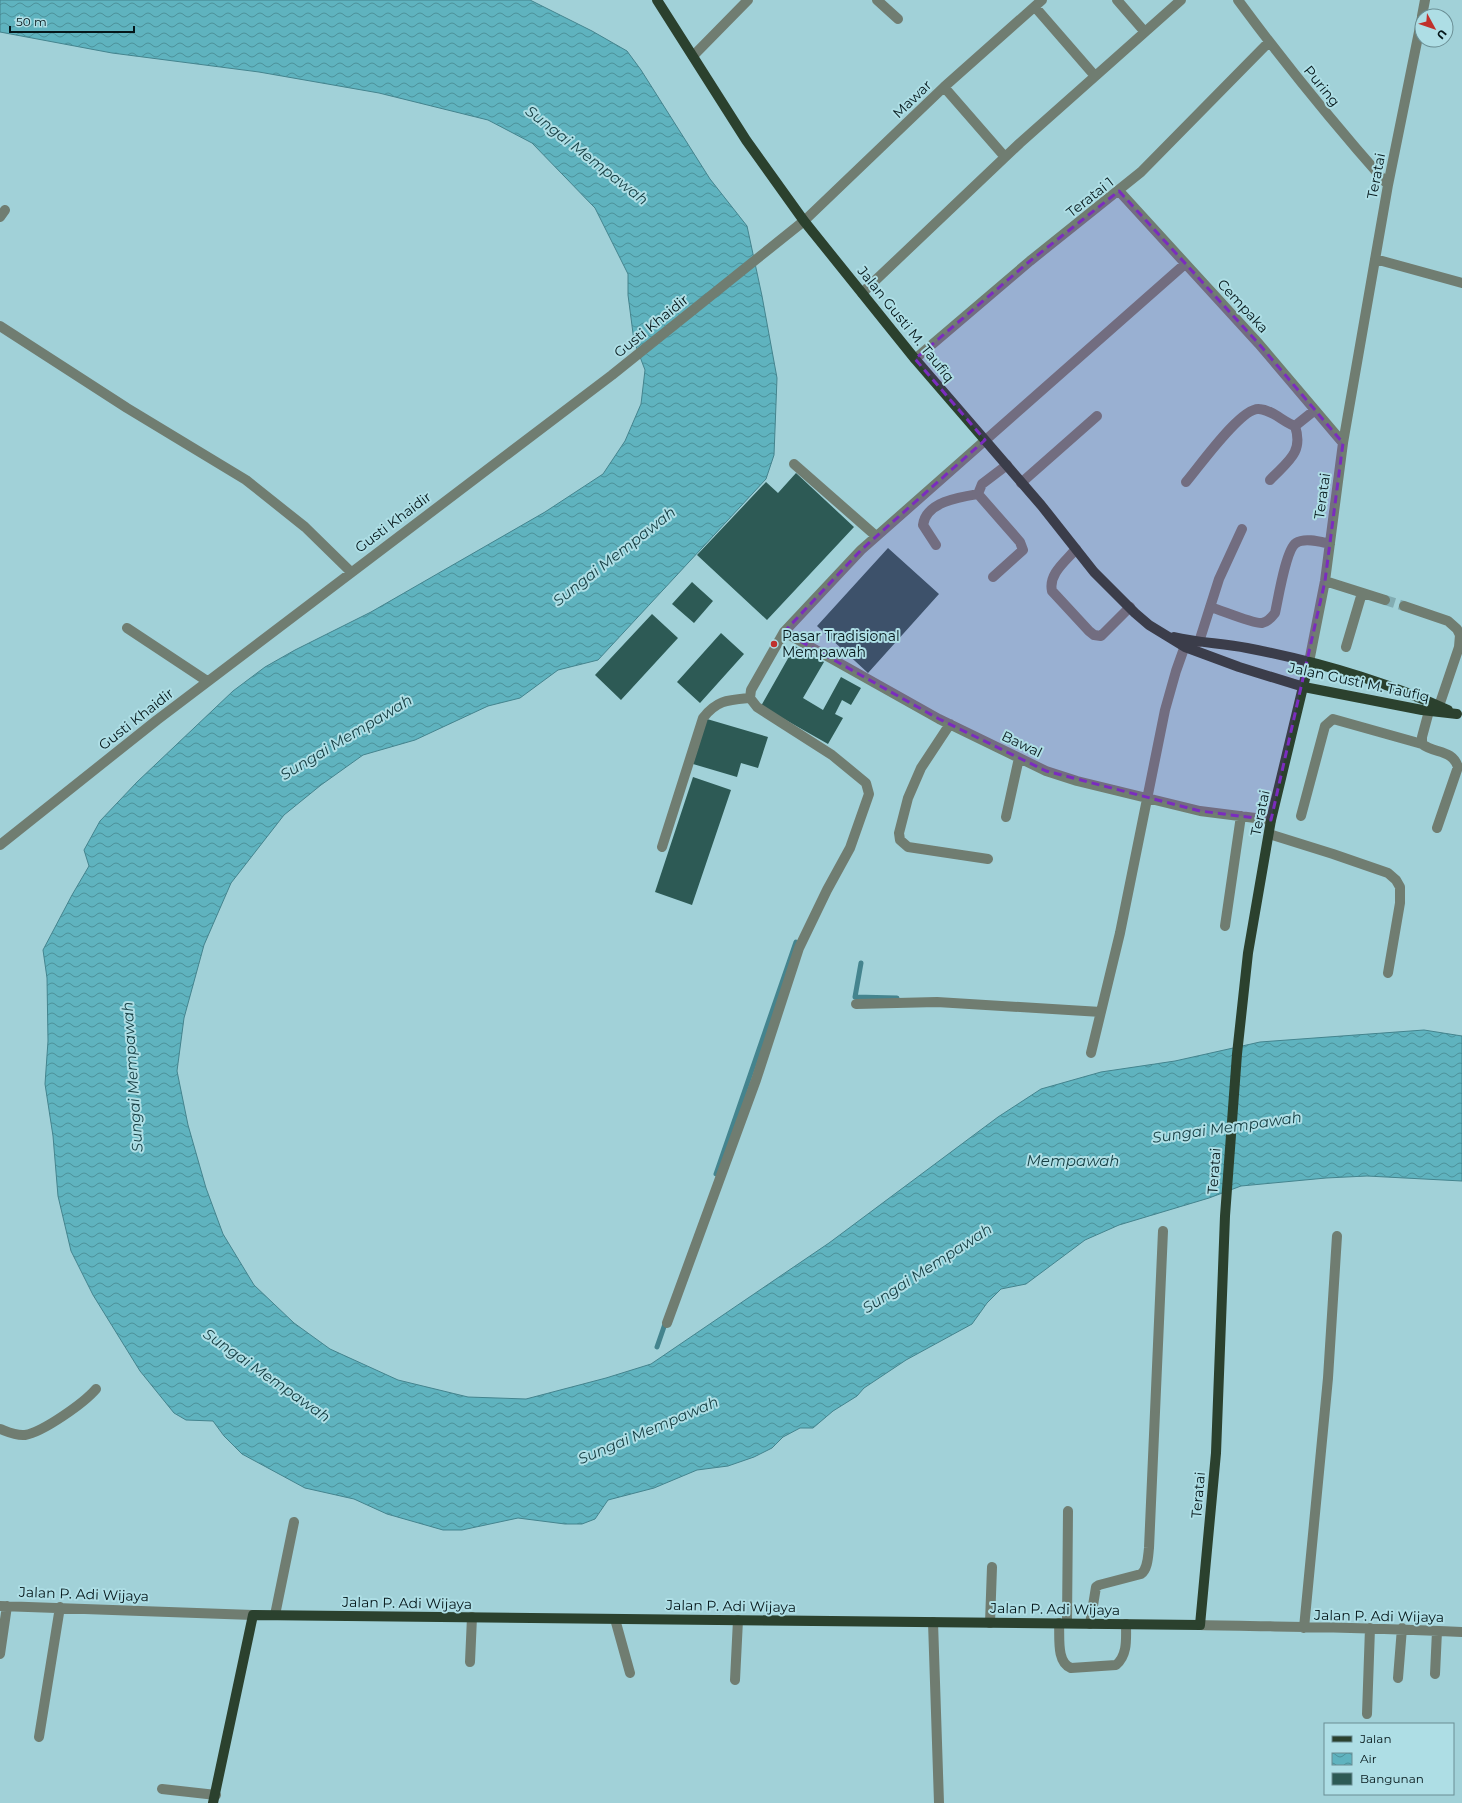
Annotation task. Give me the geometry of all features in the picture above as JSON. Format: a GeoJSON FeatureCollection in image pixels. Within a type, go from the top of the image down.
{"type":"FeatureCollection","features":[{"type":"Feature","properties":{"kind":"main road","name":"Jalan Gusti M. Taufiq"},"geometry":{"type":"LineString","coordinates":[[657,0],[746,140],[804,221],[915,359],[1007,465],[1094,572],[1149,625],[1186,644],[1203,655],[1304,687],[1460,716]]}},
{"type":"Feature","properties":{"kind":"main road","name":"Jalan Gusti M. Taufiq"},"geometry":{"type":"LineString","coordinates":[[1186,644],[1199,642],[1246,648],[1309,662],[1360,676],[1439,706],[1460,716]]}},
{"type":"Feature","properties":{"kind":"main road","name":"Teratai"},"geometry":{"type":"LineString","coordinates":[[1200,1624],[1216,1453],[1225,1216],[1237,1054],[1248,953],[1269,834],[1309,662]]}},
{"type":"Feature","properties":{"kind":"main road","name":"Jalan P. Adi Wijaya"},"geometry":{"type":"LineString","coordinates":[[253,1615],[1200,1624]]}},
{"type":"Feature","properties":{"kind":"main road"},"geometry":{"type":"LineString","coordinates":[[215,1799],[253,1615]]}},
{"type":"Feature","properties":{"kind":"street"},"geometry":{"type":"LineString","coordinates":[[693,56],[748,0]]}},
{"type":"Feature","properties":{"kind":"street"},"geometry":{"type":"LineString","coordinates":[[877,0],[898,19]]}},
{"type":"Feature","properties":{"kind":"street"},"geometry":{"type":"LineString","coordinates":[[1118,0],[1144,31]]}},
{"type":"Feature","properties":{"kind":"street"},"geometry":{"type":"LineString","coordinates":[[862,293],[1005,157],[1144,31],[1181,0]]}},
{"type":"Feature","properties":{"kind":"street","name":"Puring"},"geometry":{"type":"LineString","coordinates":[[1238,0],[1269,42],[1339,130],[1388,185]]}},
{"type":"Feature","properties":{"kind":"street"},"geometry":{"type":"LineString","coordinates":[[1038,3],[1095,76]]}},
{"type":"Feature","properties":{"kind":"street","name":"Mawar"},"geometry":{"type":"LineString","coordinates":[[804,221],[944,87],[1038,3]]}},
{"type":"Feature","properties":{"kind":"street","name":"Teratai 1"},"geometry":{"type":"LineString","coordinates":[[915,359],[1030,261],[1142,172],[1269,42]]}},
{"type":"Feature","properties":{"kind":"street","name":"Teratai"},"geometry":{"type":"LineString","coordinates":[[1309,662],[1325,581],[1343,443],[1388,185],[1416,48]]}},
{"type":"Feature","properties":{"kind":"street"},"geometry":{"type":"LineString","coordinates":[[944,87],[1005,157]]}},
{"type":"Feature","properties":{"kind":"street","name":"Cempaka"},"geometry":{"type":"LineString","coordinates":[[1120,191],[1259,344],[1343,443]]}},
{"type":"Feature","properties":{"kind":"street","name":"Gusti Khaidir"},"geometry":{"type":"LineString","coordinates":[[0,845],[207,682],[612,375],[804,221]]}},
{"type":"Feature","properties":{"kind":"street"},"geometry":{"type":"LineString","coordinates":[[1375,259],[1462,284]]}},
{"type":"Feature","properties":{"kind":"street"},"geometry":{"type":"LineString","coordinates":[[667,1323],[756,1080],[799,948],[824,896],[850,848],[869,794],[866,783],[844,764],[814,743],[762,711],[750,698],[751,690],[784,632],[861,550],[1185,264]]}},
{"type":"Feature","properties":{"kind":"street"},"geometry":{"type":"LineString","coordinates":[[0,326],[128,408],[246,480],[304,527],[351,572]]}},
{"type":"Feature","properties":{"kind":"street"},"geometry":{"type":"LineString","coordinates":[[1186,482],[1237,420],[1249,411],[1258,408],[1266,410],[1285,422],[1295,426]]}},
{"type":"Feature","properties":{"kind":"street"},"geometry":{"type":"LineString","coordinates":[[1295,426],[1315,410]]}},
{"type":"Feature","properties":{"kind":"street"},"geometry":{"type":"LineString","coordinates":[[1021,482],[1097,416]]}},
{"type":"Feature","properties":{"kind":"street"},"geometry":{"type":"LineString","coordinates":[[1270,480],[1296,452],[1299,442],[1295,426]]}},
{"type":"Feature","properties":{"kind":"street"},"geometry":{"type":"LineString","coordinates":[[794,464],[876,536]]}},
{"type":"Feature","properties":{"kind":"street"},"geometry":{"type":"LineString","coordinates":[[978,494],[982,484],[1007,465]]}},
{"type":"Feature","properties":{"kind":"street"},"geometry":{"type":"LineString","coordinates":[[936,545],[922,525],[929,514],[934,508],[945,502],[955,498],[978,494]]}},
{"type":"Feature","properties":{"kind":"street"},"geometry":{"type":"LineString","coordinates":[[978,494],[1023,546],[1022,552],[993,577]]}},
{"type":"Feature","properties":{"kind":"street"},"geometry":{"type":"LineString","coordinates":[[1199,642],[1219,579],[1242,529]]}},
{"type":"Feature","properties":{"kind":"street"},"geometry":{"type":"LineString","coordinates":[[1210,607],[1262,623],[1269,620],[1275,613],[1289,552],[1292,547],[1296,543],[1306,540],[1330,544]]}},
{"type":"Feature","properties":{"kind":"street"},"geometry":{"type":"LineString","coordinates":[[1076,549],[1053,576],[1050,583],[1052,591],[1089,631],[1094,635],[1101,636],[1130,607]]}},
{"type":"Feature","properties":{"kind":"street"},"geometry":{"type":"LineString","coordinates":[[1325,581],[1385,600]]}},
{"type":"Feature","properties":{"kind":"street"},"geometry":{"type":"LineString","coordinates":[[1346,647],[1362,593]]}},
{"type":"Feature","properties":{"kind":"street"},"geometry":{"type":"LineString","coordinates":[[1404,606],[1448,621],[1457,629],[1460,635],[1459,647],[1439,706]]}},
{"type":"Feature","properties":{"kind":"street"},"geometry":{"type":"LineString","coordinates":[[127,628],[207,682]]}},
{"type":"Feature","properties":{"kind":"street","name":"Bawal"},"geometry":{"type":"LineString","coordinates":[[784,632],[950,724],[1046,770],[1076,781],[1200,811],[1272,820]]}},
{"type":"Feature","properties":{"kind":"street"},"geometry":{"type":"LineString","coordinates":[[1091,1053],[1120,934],[1146,797],[1165,710],[1176,671],[1186,644]]}},
{"type":"Feature","properties":{"kind":"street"},"geometry":{"type":"LineString","coordinates":[[662,847],[703,718],[714,706],[725,700],[750,698]]}},
{"type":"Feature","properties":{"kind":"street"},"geometry":{"type":"LineString","coordinates":[[1422,744],[1422,736],[1429,711]]}},
{"type":"Feature","properties":{"kind":"street"},"geometry":{"type":"LineString","coordinates":[[1301,816],[1324,726],[1332,719],[1422,744],[1427,748],[1452,756],[1458,768],[1436,828]]}},
{"type":"Feature","properties":{"kind":"street"},"geometry":{"type":"LineString","coordinates":[[950,724],[921,768],[908,798],[899,833],[900,840],[908,846],[988,859]]}},
{"type":"Feature","properties":{"kind":"street"},"geometry":{"type":"LineString","coordinates":[[1006,817],[1019,758]]}},
{"type":"Feature","properties":{"kind":"street"},"geometry":{"type":"LineString","coordinates":[[1225,926],[1241,816]]}},
{"type":"Feature","properties":{"kind":"street"},"geometry":{"type":"LineString","coordinates":[[1269,834],[1347,858],[1388,873],[1396,880],[1400,887],[1400,902],[1388,973]]}},
{"type":"Feature","properties":{"kind":"street"},"geometry":{"type":"LineString","coordinates":[[856,1004],[937,1002],[1101,1012]]}},
{"type":"Feature","properties":{"kind":"street"},"geometry":{"type":"LineString","coordinates":[[1090,1624],[1096,1587],[1098,1585],[1144,1572],[1149,1548],[1163,1232]]}},
{"type":"Feature","properties":{"kind":"street"},"geometry":{"type":"LineString","coordinates":[[1304,1628],[1328,1378],[1337,1236]]}},
{"type":"Feature","properties":{"kind":"street"},"geometry":{"type":"LineString","coordinates":[[0,1429],[18,1435],[25,1435],[36,1431],[77,1408],[96,1389]]}},
{"type":"Feature","properties":{"kind":"street"},"geometry":{"type":"LineString","coordinates":[[1068,1511],[1062,1660],[1066,1666],[1071,1668],[1116,1665],[1120,1661],[1126,1648],[1126,1624]]}},
{"type":"Feature","properties":{"kind":"street"},"geometry":{"type":"LineString","coordinates":[[275,1615],[294,1522]]}},
{"type":"Feature","properties":{"kind":"street"},"geometry":{"type":"LineString","coordinates":[[990,1623],[992,1567]]}},
{"type":"Feature","properties":{"kind":"street"},"geometry":{"type":"LineString","coordinates":[[0,1654],[3,1606]]}},
{"type":"Feature","properties":{"kind":"street","name":"Jalan P. Adi Wijaya"},"geometry":{"type":"LineString","coordinates":[[3,1606],[253,1615]]}},
{"type":"Feature","properties":{"kind":"street"},"geometry":{"type":"LineString","coordinates":[[39,1737],[60,1607]]}},
{"type":"Feature","properties":{"kind":"street"},"geometry":{"type":"LineString","coordinates":[[470,1662],[472,1617]]}},
{"type":"Feature","properties":{"kind":"street"},"geometry":{"type":"LineString","coordinates":[[615,1619],[630,1674]]}},
{"type":"Feature","properties":{"kind":"street"},"geometry":{"type":"LineString","coordinates":[[736,1680],[738,1620]]}},
{"type":"Feature","properties":{"kind":"street"},"geometry":{"type":"LineString","coordinates":[[933,1622],[939,1803]]}},
{"type":"Feature","properties":{"kind":"street","name":"Jalan P. Adi Wijaya"},"geometry":{"type":"LineString","coordinates":[[1200,1624],[1304,1628],[1402,1628],[1462,1632]]}},
{"type":"Feature","properties":{"kind":"street"},"geometry":{"type":"LineString","coordinates":[[1367,1714],[1370,1628]]}},
{"type":"Feature","properties":{"kind":"street"},"geometry":{"type":"LineString","coordinates":[[1398,1678],[1402,1628]]}},
{"type":"Feature","properties":{"kind":"street"},"geometry":{"type":"LineString","coordinates":[[1435,1674],[1437,1631]]}},
{"type":"Feature","properties":{"kind":"street"},"geometry":{"type":"LineString","coordinates":[[162,1789],[215,1799]]}},
{"type":"Feature","properties":{"kind":"highlighted area"},"geometry":{"type":"Polygon","coordinates":[[[1119,191],[1259,344],[1343,443],[1325,581],[1271,820],[1200,811],[1046,771],[939,719],[784,632],[861,550],[985,440],[915,359],[1030,261],[1119,191]]]}},
{"type":"Feature","properties":{"kind":"water","name":"Mempawah"},"geometry":{"type":"Polygon","coordinates":[[[0,0],[530,0],[592,31],[627,51],[641,70],[710,179],[747,226],[777,378],[774,455],[766,479],[598,660],[558,670],[520,698],[488,706],[415,740],[363,755],[321,785],[284,815],[231,883],[204,945],[184,1018],[177,1071],[188,1125],[206,1188],[223,1234],[254,1285],[294,1323],[330,1349],[398,1380],[468,1397],[526,1399],[606,1378],[651,1364],[829,1243],[998,1117],[1041,1089],[1101,1072],[1175,1061],[1260,1042],[1424,1030],[1462,1036],[1462,1181],[1367,1176],[1326,1178],[1241,1186],[1209,1198],[1119,1225],[1085,1240],[1026,1284],[1001,1289],[987,1303],[972,1324],[906,1360],[864,1388],[857,1396],[833,1411],[813,1428],[800,1428],[783,1437],[772,1448],[754,1457],[728,1466],[697,1470],[654,1488],[608,1500],[595,1519],[582,1524],[565,1524],[518,1518],[462,1530],[443,1530],[387,1514],[354,1499],[305,1488],[242,1454],[224,1436],[213,1421],[186,1420],[174,1413],[140,1371],[93,1295],[71,1251],[58,1196],[53,1136],[45,1084],[48,1041],[47,978],[43,950],[89,866],[84,850],[100,821],[137,782],[233,691],[265,667],[295,650],[371,612],[545,512],[603,474],[625,441],[641,404],[645,370],[634,341],[628,295],[628,274],[595,208],[532,143],[488,120],[379,93],[259,72],[112,53],[0,32],[0,0]]]}},
{"type":"Feature","properties":{"kind":"building"},"geometry":{"type":"Polygon","coordinates":[[[796,473],[854,527],[767,620],[697,555],[766,482],[778,493],[796,473]]]}},
{"type":"Feature","properties":{"kind":"building"},"geometry":{"type":"Polygon","coordinates":[[[888,548],[939,594],[868,673],[817,626],[888,548]]]}},
{"type":"Feature","properties":{"kind":"building"},"geometry":{"type":"Polygon","coordinates":[[[692,582],[713,601],[694,623],[672,604],[692,582]]]}},
{"type":"Feature","properties":{"kind":"building"},"geometry":{"type":"Polygon","coordinates":[[[652,614],[678,638],[621,700],[595,675],[652,614]]]}},
{"type":"Feature","properties":{"kind":"building"},"geometry":{"type":"Polygon","coordinates":[[[721,633],[744,654],[700,703],[677,682],[721,633]]]}},
{"type":"Feature","properties":{"kind":"building"},"geometry":{"type":"Polygon","coordinates":[[[795,646],[824,662],[803,698],[823,710],[841,677],[861,688],[851,705],[842,700],[835,714],[843,718],[828,744],[761,706],[795,646]]]}},
{"type":"Feature","properties":{"kind":"building"},"geometry":{"type":"Polygon","coordinates":[[[707,719],[768,737],[758,768],[741,763],[737,777],[693,764],[707,719]]]}},
{"type":"Feature","properties":{"kind":"building"},"geometry":{"type":"Polygon","coordinates":[[[693,777],[731,790],[692,905],[655,892],[693,777]]]}},
{"type":"Feature","properties":{"kind":"waterway"},"geometry":{"type":"LineString","coordinates":[[716,1174],[796,942]]}},
{"type":"Feature","properties":{"kind":"waterway"},"geometry":{"type":"LineString","coordinates":[[861,963],[855,997],[897,998]]}},
{"type":"Feature","properties":{"kind":"waterway"},"geometry":{"type":"LineString","coordinates":[[657,1347],[666,1321]]}},
{"type":"Feature","properties":{"kind":"tunnel"},"geometry":{"type":"LineString","coordinates":[[1385,600],[1404,606]]}},
{"type":"Feature","properties":{"kind":"place","name":"Pasar Tradisional Mempawah"},"geometry":{"type":"Point","coordinates":[774,644]}},
{"type":"Feature","properties":{"kind":"water label","name":"Sungai Mempawah"},"geometry":{"type":"Point","coordinates":[587,155]}},
{"type":"Feature","properties":{"kind":"water label","name":"Sungai Mempawah"},"geometry":{"type":"Point","coordinates":[614,556]}},
{"type":"Feature","properties":{"kind":"water label","name":"Sungai Mempawah"},"geometry":{"type":"Point","coordinates":[346,737]}},
{"type":"Feature","properties":{"kind":"water label","name":"Sungai Mempawah"},"geometry":{"type":"Point","coordinates":[132,1077]}},
{"type":"Feature","properties":{"kind":"water label","name":"Sungai Mempawah"},"geometry":{"type":"Point","coordinates":[1227,1127]}},
{"type":"Feature","properties":{"kind":"water label","name":"Sungai Mempawah"},"geometry":{"type":"Point","coordinates":[927,1268]}},
{"type":"Feature","properties":{"kind":"water label","name":"Sungai Mempawah"},"geometry":{"type":"Point","coordinates":[267,1375]}},
{"type":"Feature","properties":{"kind":"water label","name":"Sungai Mempawah"},"geometry":{"type":"Point","coordinates":[648,1430]}}]}
